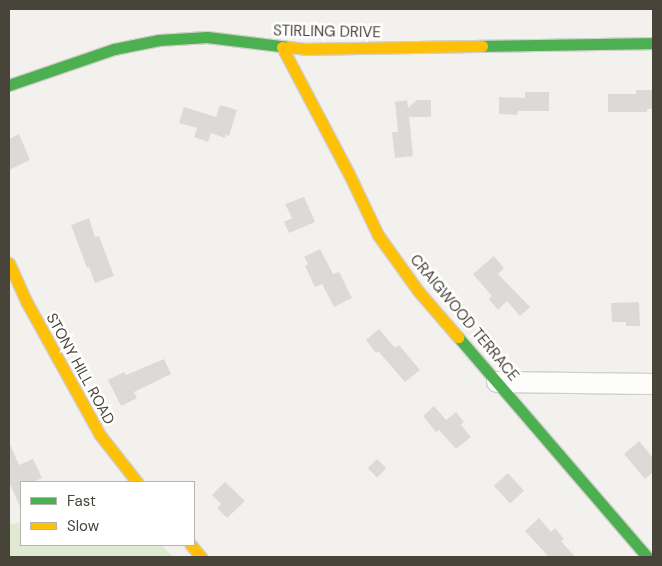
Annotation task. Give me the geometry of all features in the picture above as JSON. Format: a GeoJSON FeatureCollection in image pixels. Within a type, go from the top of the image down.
{"type":"FeatureCollection","features":[{"type":"Feature","properties":{"kind":"street","name":"STIRLING DRIVE"},"geometry":{"type":"LineString","coordinates":[[9,85],[93,55],[159,40],[207,37],[282,47],[366,48],[653,43]]}},
{"type":"Feature","properties":{"kind":"street","name":"CRAIGWOOD TERRACE"},"geometry":{"type":"LineString","coordinates":[[282,47],[349,174],[378,235],[419,292],[647,557]]}},
{"type":"Feature","properties":{"kind":"street","name":"STONY HILL ROAD"},"geometry":{"type":"LineString","coordinates":[[9,263],[26,302],[100,435],[136,481]]}},
{"type":"Feature","properties":{"kind":"street"},"geometry":{"type":"LineString","coordinates":[[497,382],[653,384]]}},
{"type":"Feature","properties":{"kind":"street"},"geometry":{"type":"LineString","coordinates":[[191,546],[201,557]]}},
{"type":"Feature","properties":{"kind":"green space"},"geometry":{"type":"Polygon","coordinates":[[[20,523],[20,546],[163,546],[173,557],[9,557],[9,524],[20,523]]]}},
{"type":"Feature","properties":{"kind":"building"},"geometry":{"type":"Polygon","coordinates":[[[636,90],[653,90],[653,109],[647,109],[647,112],[608,112],[608,94],[636,94],[636,90]]]}},
{"type":"Feature","properties":{"kind":"building"},"geometry":{"type":"Polygon","coordinates":[[[525,92],[549,92],[549,111],[518,111],[517,115],[499,114],[499,97],[525,98],[525,92]]]}},
{"type":"Feature","properties":{"kind":"building"},"geometry":{"type":"Polygon","coordinates":[[[407,100],[408,108],[417,100],[431,100],[431,117],[409,117],[413,156],[395,158],[392,132],[398,132],[395,102],[407,100]]]}},
{"type":"Feature","properties":{"kind":"building"},"geometry":{"type":"Polygon","coordinates":[[[220,105],[237,110],[229,136],[226,135],[225,138],[211,133],[208,142],[194,137],[197,128],[179,123],[184,107],[216,117],[220,105]]]}},
{"type":"Feature","properties":{"kind":"building"},"geometry":{"type":"Polygon","coordinates":[[[19,134],[30,160],[9,170],[9,139],[19,134]]]}},
{"type":"Feature","properties":{"kind":"building"},"geometry":{"type":"Polygon","coordinates":[[[304,197],[315,222],[289,233],[284,222],[292,218],[285,204],[304,197]]]}},
{"type":"Feature","properties":{"kind":"building"},"geometry":{"type":"Polygon","coordinates":[[[89,218],[95,237],[99,236],[114,276],[95,283],[89,267],[87,268],[71,225],[89,218]]]}},
{"type":"Feature","properties":{"kind":"building"},"geometry":{"type":"Polygon","coordinates":[[[320,249],[333,274],[339,272],[352,298],[334,307],[322,284],[315,287],[305,266],[308,264],[304,257],[320,249]]]}},
{"type":"Feature","properties":{"kind":"building"},"geometry":{"type":"Polygon","coordinates":[[[494,256],[504,268],[498,274],[530,307],[520,316],[507,301],[498,310],[489,299],[492,296],[473,274],[494,256]]]}},
{"type":"Feature","properties":{"kind":"building"},"geometry":{"type":"Polygon","coordinates":[[[639,302],[640,326],[626,326],[626,322],[612,322],[611,303],[639,302]]]}},
{"type":"Feature","properties":{"kind":"building"},"geometry":{"type":"Polygon","coordinates":[[[379,329],[395,348],[399,345],[420,370],[405,382],[378,351],[376,353],[366,340],[379,329]]]}},
{"type":"Feature","properties":{"kind":"building"},"geometry":{"type":"Polygon","coordinates":[[[164,359],[171,374],[134,392],[137,398],[121,406],[108,380],[124,372],[126,375],[164,359]]]}},
{"type":"Feature","properties":{"kind":"building"},"geometry":{"type":"Polygon","coordinates":[[[434,406],[446,420],[456,412],[464,422],[461,425],[471,437],[456,449],[439,430],[436,432],[423,416],[434,406]]]}},
{"type":"Feature","properties":{"kind":"building"},"geometry":{"type":"Polygon","coordinates":[[[639,441],[653,458],[653,472],[645,479],[624,454],[639,441]]]}},
{"type":"Feature","properties":{"kind":"building"},"geometry":{"type":"Polygon","coordinates":[[[9,442],[19,465],[33,459],[42,478],[34,481],[20,481],[20,507],[9,482],[9,442]]]}},
{"type":"Feature","properties":{"kind":"building"},"geometry":{"type":"Polygon","coordinates":[[[377,459],[386,468],[377,477],[368,468],[377,459]]]}},
{"type":"Feature","properties":{"kind":"building"},"geometry":{"type":"Polygon","coordinates":[[[508,473],[524,491],[510,504],[494,486],[508,473]]]}},
{"type":"Feature","properties":{"kind":"building"},"geometry":{"type":"Polygon","coordinates":[[[225,482],[245,501],[227,518],[217,508],[221,504],[212,495],[225,482]]]}},
{"type":"Feature","properties":{"kind":"building"},"geometry":{"type":"Polygon","coordinates":[[[539,518],[551,532],[555,528],[564,539],[561,541],[575,557],[549,557],[525,531],[539,518]]]}},
{"type":"Feature","properties":{"kind":"traffic: fast"},"geometry":{"type":"LineString","coordinates":[[9,85],[114,49],[159,40],[207,37],[288,47]]}},
{"type":"Feature","properties":{"kind":"traffic: fast"},"geometry":{"type":"LineString","coordinates":[[482,46],[653,43]]}},
{"type":"Feature","properties":{"kind":"traffic: fast"},"geometry":{"type":"LineString","coordinates":[[458,337],[647,557]]}},
{"type":"Feature","properties":{"kind":"traffic: slow"},"geometry":{"type":"LineString","coordinates":[[288,47],[306,49],[482,46]]}},
{"type":"Feature","properties":{"kind":"traffic: slow"},"geometry":{"type":"LineString","coordinates":[[282,47],[349,174],[378,235],[419,292],[458,337]]}},
{"type":"Feature","properties":{"kind":"traffic: slow"},"geometry":{"type":"LineString","coordinates":[[9,263],[26,301],[100,435],[136,481]]}},
{"type":"Feature","properties":{"kind":"traffic: slow"},"geometry":{"type":"LineString","coordinates":[[192,546],[201,557]]}}]}
